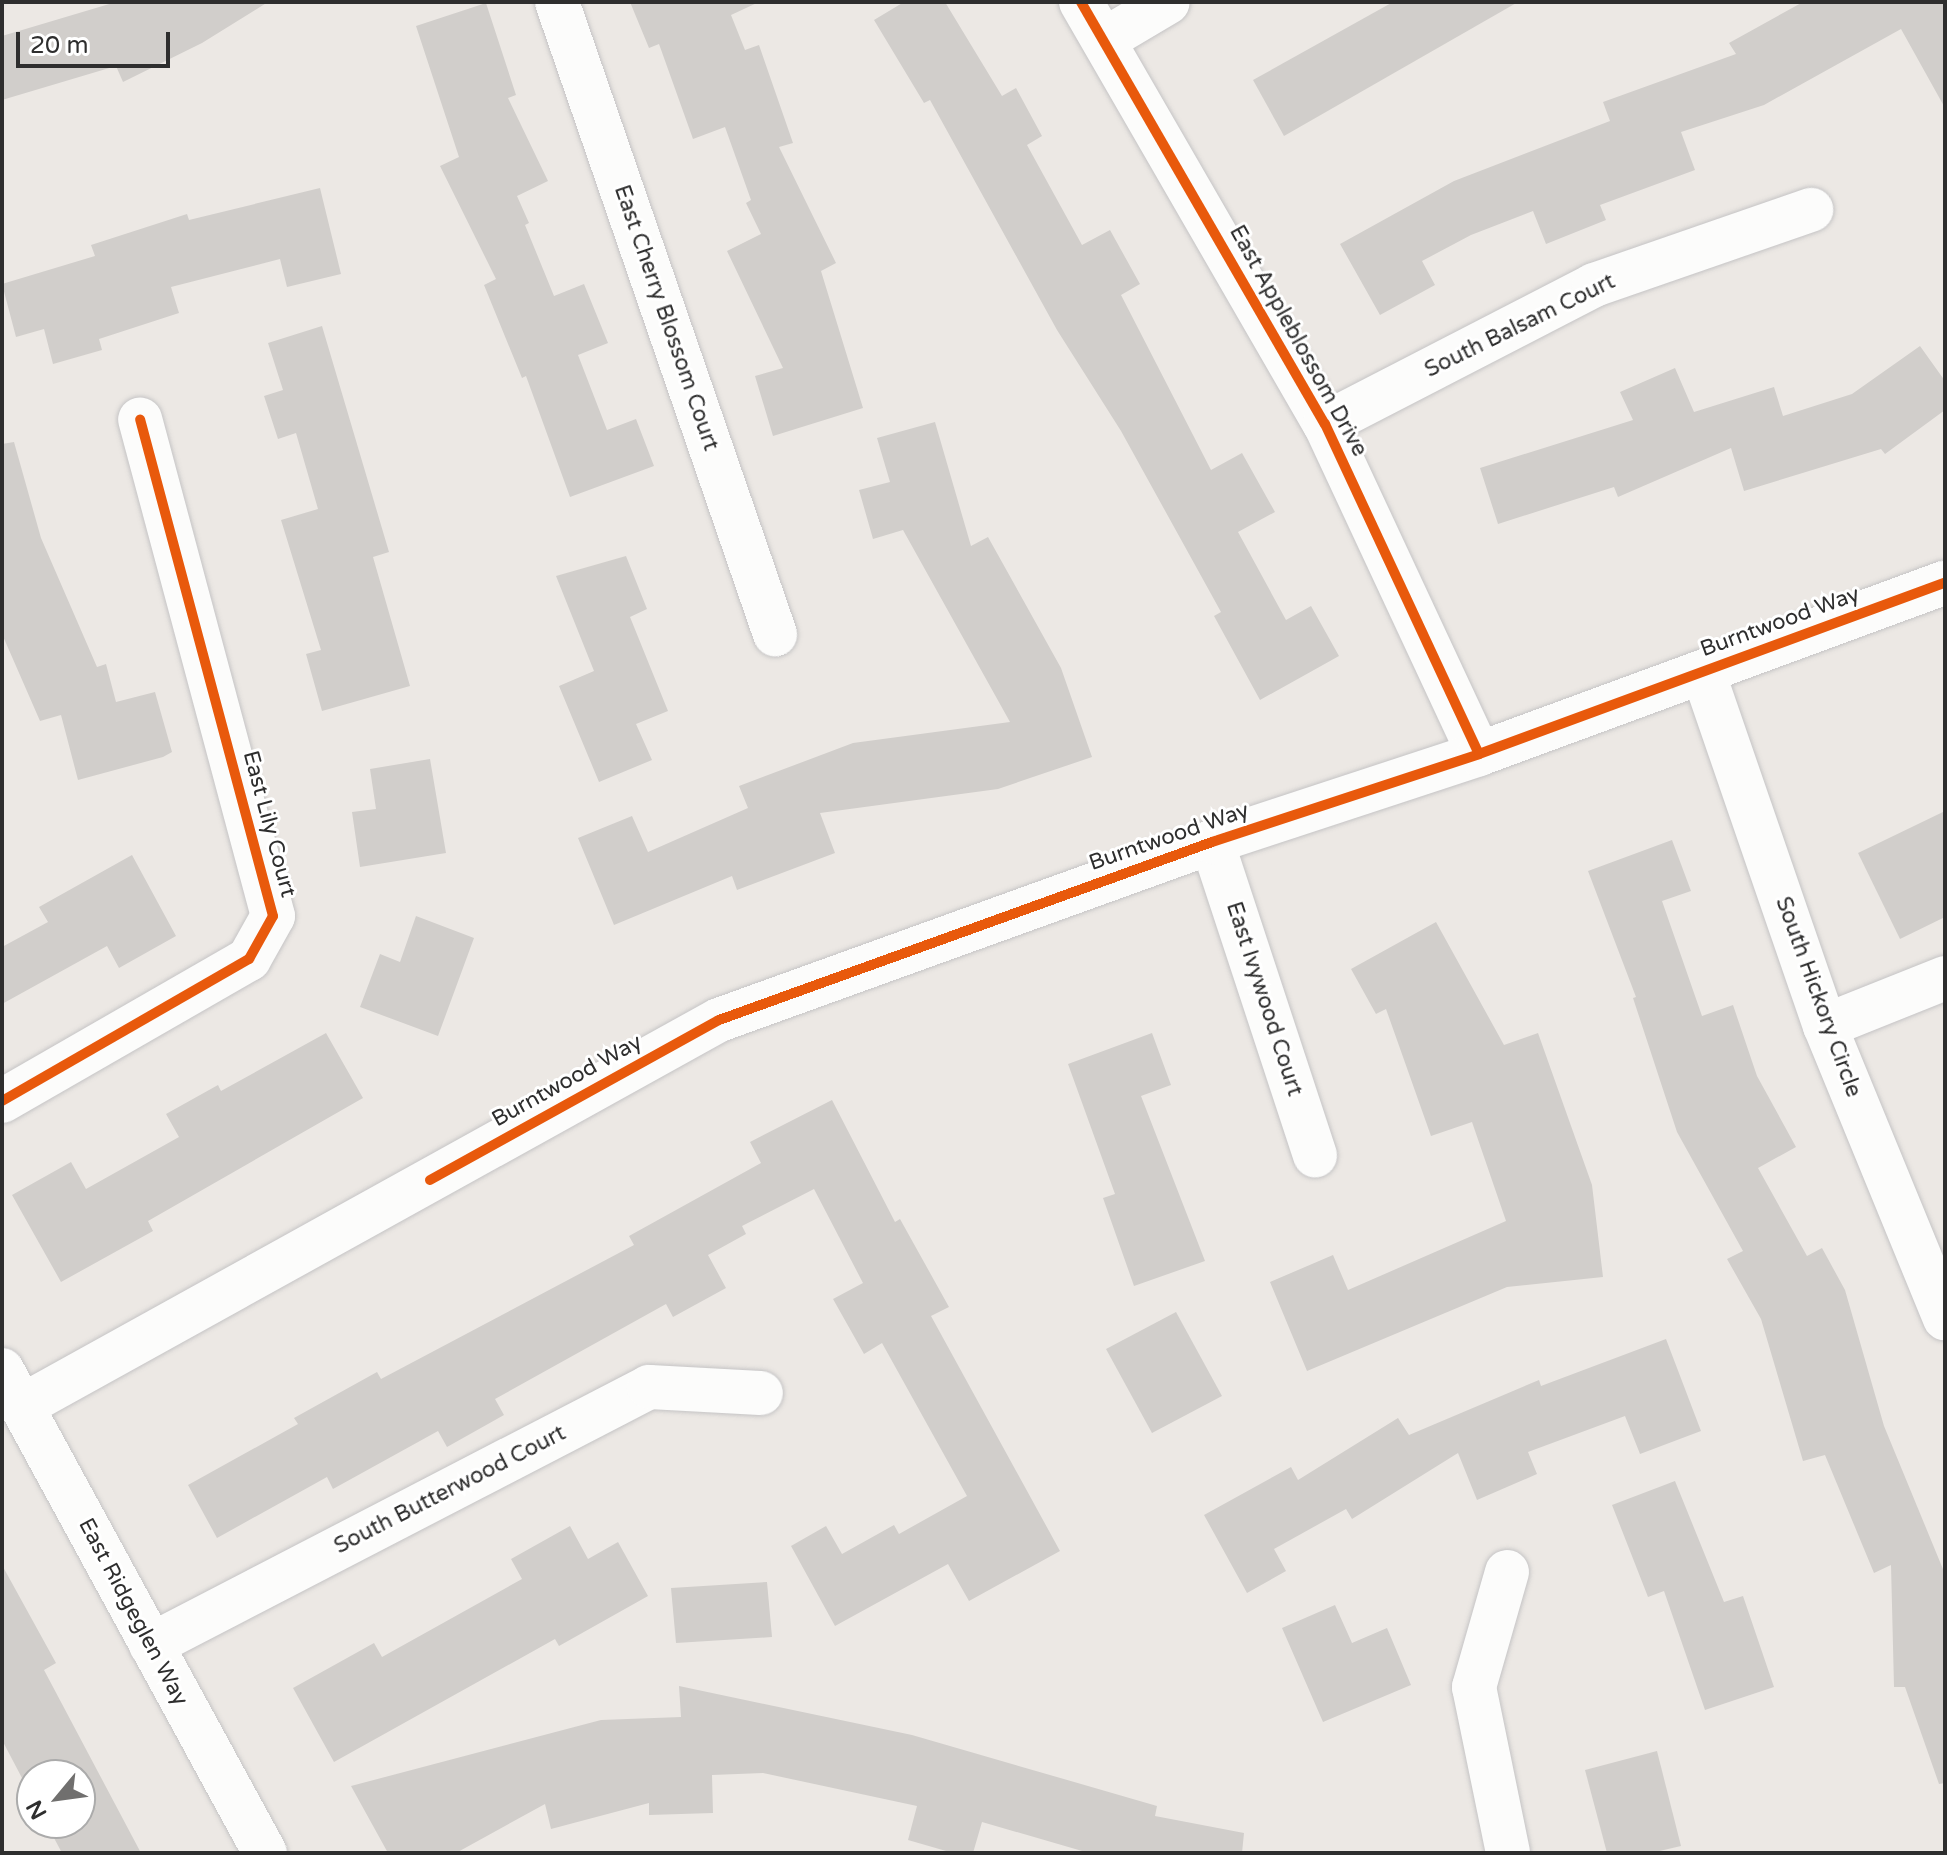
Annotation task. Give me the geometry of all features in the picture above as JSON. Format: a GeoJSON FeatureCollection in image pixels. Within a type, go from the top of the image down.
{"type":"FeatureCollection","features":[{"type":"Feature","properties":{"kind":"street","name":"East Cherry Blossom Court"},"geometry":{"type":"LineString","coordinates":[[557,2],[775,634]]}},
{"type":"Feature","properties":{"kind":"street","name":"East Appleblossom Drive"},"geometry":{"type":"LineString","coordinates":[[1081,2],[1325,424],[1479,754]]}},
{"type":"Feature","properties":{"kind":"street"},"geometry":{"type":"LineString","coordinates":[[1104,40],[1168,2]]}},
{"type":"Feature","properties":{"kind":"street","name":"South Balsam Court"},"geometry":{"type":"LineString","coordinates":[[1325,424],[1594,285],[1811,210]]}},
{"type":"Feature","properties":{"kind":"street","name":"East Lily Court"},"geometry":{"type":"LineString","coordinates":[[2,1101],[249,959],[273,916],[140,419]]}},
{"type":"Feature","properties":{"kind":"street","name":"Burntwood Way"},"geometry":{"type":"LineString","coordinates":[[12,1388],[719,1020],[1212,842],[1479,754],[1945,583]]}},
{"type":"Feature","properties":{"kind":"street","name":"South Hickory Circle"},"geometry":{"type":"LineString","coordinates":[[1703,672],[1825,1026],[1945,1318]]}},
{"type":"Feature","properties":{"kind":"street","name":"East Ivywood Court"},"geometry":{"type":"LineString","coordinates":[[1212,842],[1315,1156]]}},
{"type":"Feature","properties":{"kind":"street"},"geometry":{"type":"LineString","coordinates":[[1825,1026],[1945,978]]}},
{"type":"Feature","properties":{"kind":"street","name":"South Butterwood Court"},"geometry":{"type":"LineString","coordinates":[[151,1645],[649,1387],[761,1393]]}},
{"type":"Feature","properties":{"kind":"street","name":"East Ridgeglen Way"},"geometry":{"type":"LineString","coordinates":[[12,1388],[265,1853]]}},
{"type":"Feature","properties":{"kind":"street"},"geometry":{"type":"LineString","coordinates":[[1507,1572],[1474,1687],[1508,1853]]}},
{"type":"Feature","properties":{"kind":"building"},"geometry":{"type":"Polygon","coordinates":[[[116,2],[268,2],[202,43],[123,82],[116,66],[2,100],[2,36],[116,2]]]}},
{"type":"Feature","properties":{"kind":"building"},"geometry":{"type":"Polygon","coordinates":[[[630,2],[759,2],[731,15],[745,50],[759,45],[793,143],[779,147],[836,263],[821,271],[863,408],[773,436],[755,376],[783,368],[727,251],[761,234],[746,203],[751,200],[725,127],[693,139],[659,44],[649,48],[630,2]]]}},
{"type":"Feature","properties":{"kind":"building"},"geometry":{"type":"Polygon","coordinates":[[[904,2],[945,2],[1002,96],[1016,88],[1042,136],[1027,145],[1082,245],[1110,230],[1140,284],[1121,295],[1211,470],[1242,453],[1275,512],[1238,532],[1286,620],[1311,606],[1339,656],[1260,700],[1214,616],[1221,612],[1121,431],[1057,330],[930,100],[924,103],[874,20],[904,2]]]}},
{"type":"Feature","properties":{"kind":"building"},"geometry":{"type":"Polygon","coordinates":[[[1393,2],[1518,2],[1284,136],[1253,80],[1393,2]]]}},
{"type":"Feature","properties":{"kind":"building"},"geometry":{"type":"Polygon","coordinates":[[[1803,2],[1945,2],[1945,108],[1901,29],[1764,105],[1681,132],[1695,170],[1600,205],[1606,220],[1546,244],[1533,211],[1471,235],[1422,261],[1435,285],[1380,315],[1340,244],[1454,181],[1610,121],[1603,102],[1736,54],[1729,43],[1803,2]]]}},
{"type":"Feature","properties":{"kind":"building"},"geometry":{"type":"Polygon","coordinates":[[[486,3],[516,95],[508,98],[548,181],[517,196],[529,223],[525,225],[554,296],[584,284],[608,343],[578,355],[607,430],[636,419],[654,466],[570,497],[526,376],[522,378],[484,285],[496,279],[440,166],[459,157],[416,26],[486,3]]]}},
{"type":"Feature","properties":{"kind":"building"},"geometry":{"type":"Polygon","coordinates":[[[320,188],[341,274],[287,287],[280,259],[171,287],[179,313],[99,339],[102,350],[53,364],[44,329],[16,337],[2,284],[95,256],[91,245],[187,214],[189,220],[320,188]]]}},
{"type":"Feature","properties":{"kind":"building"},"geometry":{"type":"Polygon","coordinates":[[[322,326],[389,552],[373,557],[410,686],[322,711],[306,654],[321,650],[281,520],[318,509],[296,433],[278,439],[264,396],[283,390],[268,343],[322,326]]]}},
{"type":"Feature","properties":{"kind":"building"},"geometry":{"type":"Polygon","coordinates":[[[1920,346],[1945,381],[1945,410],[1885,454],[1881,449],[1744,491],[1731,448],[1618,497],[1614,487],[1498,524],[1480,468],[1633,420],[1620,392],[1675,368],[1694,412],[1774,387],[1783,416],[1852,394],[1920,346]]]}},
{"type":"Feature","properties":{"kind":"building"},"geometry":{"type":"Polygon","coordinates":[[[935,422],[971,546],[988,537],[1061,668],[1092,757],[998,789],[820,813],[835,853],[737,890],[732,876],[614,925],[578,838],[632,816],[648,852],[748,808],[739,786],[853,743],[1010,722],[903,530],[873,539],[859,490],[890,482],[877,438],[935,422]]]}},
{"type":"Feature","properties":{"kind":"building"},"geometry":{"type":"Polygon","coordinates":[[[14,442],[41,538],[97,667],[106,664],[116,702],[155,692],[172,752],[163,757],[78,780],[61,715],[40,721],[2,634],[2,444],[14,442]]]}},
{"type":"Feature","properties":{"kind":"building"},"geometry":{"type":"Polygon","coordinates":[[[626,556],[647,609],[630,617],[668,711],[636,724],[652,760],[599,782],[559,686],[594,671],[556,576],[626,556]]]}},
{"type":"Feature","properties":{"kind":"building"},"geometry":{"type":"Polygon","coordinates":[[[430,759],[446,853],[360,867],[352,812],[376,809],[370,769],[430,759]]]}},
{"type":"Feature","properties":{"kind":"building"},"geometry":{"type":"Polygon","coordinates":[[[1945,811],[1945,917],[1900,939],[1858,853],[1945,811]]]}},
{"type":"Feature","properties":{"kind":"building"},"geometry":{"type":"Polygon","coordinates":[[[1672,840],[1691,891],[1662,901],[1702,1016],[1733,1005],[1757,1076],[1796,1147],[1758,1168],[1807,1256],[1822,1248],[1845,1290],[1884,1426],[1945,1574],[1945,1783],[1939,1784],[1905,1687],[1894,1687],[1891,1565],[1874,1573],[1825,1455],[1803,1461],[1761,1319],[1727,1259],[1743,1251],[1677,1132],[1633,998],[1636,997],[1588,871],[1672,840]]]}},
{"type":"Feature","properties":{"kind":"building"},"geometry":{"type":"Polygon","coordinates":[[[132,855],[176,936],[119,968],[107,946],[2,1004],[2,947],[48,922],[39,907],[132,855]]]}},
{"type":"Feature","properties":{"kind":"building"},"geometry":{"type":"Polygon","coordinates":[[[416,916],[474,938],[438,1036],[360,1007],[380,954],[400,962],[416,916]]]}},
{"type":"Feature","properties":{"kind":"building"},"geometry":{"type":"Polygon","coordinates":[[[1436,922],[1504,1045],[1538,1033],[1592,1185],[1603,1277],[1507,1287],[1307,1371],[1270,1282],[1333,1255],[1348,1290],[1506,1221],[1472,1122],[1431,1136],[1386,1009],[1376,1014],[1351,969],[1436,922]]]}},
{"type":"Feature","properties":{"kind":"building"},"geometry":{"type":"Polygon","coordinates":[[[326,1033],[363,1098],[148,1221],[153,1231],[61,1282],[12,1195],[71,1162],[86,1189],[179,1137],[166,1114],[218,1085],[221,1091],[326,1033]]]}},
{"type":"Feature","properties":{"kind":"building"},"geometry":{"type":"Polygon","coordinates":[[[1152,1033],[1171,1085],[1141,1096],[1205,1261],[1134,1286],[1103,1198],[1115,1194],[1068,1064],[1152,1033]]]}},
{"type":"Feature","properties":{"kind":"building"},"geometry":{"type":"Polygon","coordinates":[[[832,1100],[895,1222],[900,1219],[949,1307],[931,1316],[1060,1551],[969,1601],[948,1564],[835,1626],[791,1546],[826,1526],[842,1554],[894,1525],[899,1534],[967,1496],[882,1343],[864,1354],[833,1299],[863,1283],[814,1189],[742,1226],[746,1234],[708,1255],[726,1288],[673,1317],[666,1304],[495,1399],[504,1415],[447,1447],[438,1431],[333,1489],[327,1477],[217,1538],[188,1485],[298,1424],[294,1418],[377,1372],[381,1379],[634,1245],[629,1236],[761,1163],[750,1142],[832,1100]]]}},
{"type":"Feature","properties":{"kind":"building"},"geometry":{"type":"Polygon","coordinates":[[[1176,1312],[1222,1396],[1152,1433],[1106,1349],[1176,1312]]]}},
{"type":"Feature","properties":{"kind":"building"},"geometry":{"type":"Polygon","coordinates":[[[1666,1339],[1701,1431],[1640,1454],[1625,1416],[1528,1452],[1537,1474],[1477,1500],[1458,1453],[1352,1519],[1346,1509],[1274,1549],[1286,1571],[1247,1593],[1204,1515],[1291,1467],[1298,1480],[1398,1418],[1409,1435],[1539,1380],[1541,1386],[1666,1339]]]}},
{"type":"Feature","properties":{"kind":"building"},"geometry":{"type":"Polygon","coordinates":[[[1675,1481],[1724,1602],[1743,1596],[1774,1687],[1705,1710],[1664,1591],[1648,1597],[1612,1505],[1675,1481]]]}},
{"type":"Feature","properties":{"kind":"building"},"geometry":{"type":"Polygon","coordinates":[[[570,1526],[588,1559],[618,1542],[648,1596],[559,1646],[555,1639],[334,1762],[293,1688],[374,1643],[382,1657],[522,1579],[511,1559],[570,1526]]]}},
{"type":"Feature","properties":{"kind":"building"},"geometry":{"type":"Polygon","coordinates":[[[2,1565],[56,1663],[44,1670],[91,1759],[16,1759],[16,1767],[2,1740],[2,1565]]]}},
{"type":"Feature","properties":{"kind":"building"},"geometry":{"type":"Polygon","coordinates":[[[767,1582],[772,1637],[676,1643],[671,1588],[767,1582]]]}},
{"type":"Feature","properties":{"kind":"building"},"geometry":{"type":"Polygon","coordinates":[[[1335,1605],[1352,1643],[1387,1628],[1411,1685],[1323,1722],[1282,1628],[1335,1605]]]}},
{"type":"Feature","properties":{"kind":"building"},"geometry":{"type":"Polygon","coordinates":[[[679,1686],[912,1735],[1157,1806],[1155,1816],[1244,1833],[1242,1853],[1089,1853],[982,1822],[973,1853],[953,1853],[908,1840],[917,1806],[763,1773],[712,1775],[713,1813],[649,1815],[649,1803],[551,1829],[545,1804],[456,1853],[388,1853],[351,1786],[601,1720],[681,1717],[679,1686]]]}},
{"type":"Feature","properties":{"kind":"building"},"geometry":{"type":"Polygon","coordinates":[[[1657,1751],[1681,1846],[1651,1853],[1607,1853],[1585,1770],[1657,1751]]]}},
{"type":"Feature","properties":{"kind":"building"},"geometry":{"type":"Polygon","coordinates":[[[96,1768],[141,1853],[62,1853],[55,1839],[96,1839],[96,1768]]]}},
{"type":"Feature","properties":{"kind":"cycle path"},"geometry":{"type":"LineString","coordinates":[[1081,2],[1325,424],[1479,754]]}},
{"type":"Feature","properties":{"kind":"cycle path"},"geometry":{"type":"LineString","coordinates":[[2,1101],[249,959],[273,916],[140,419]]}},
{"type":"Feature","properties":{"kind":"cycle path"},"geometry":{"type":"LineString","coordinates":[[430,1180],[719,1020],[1212,842],[1479,754],[1945,583]]}}]}
